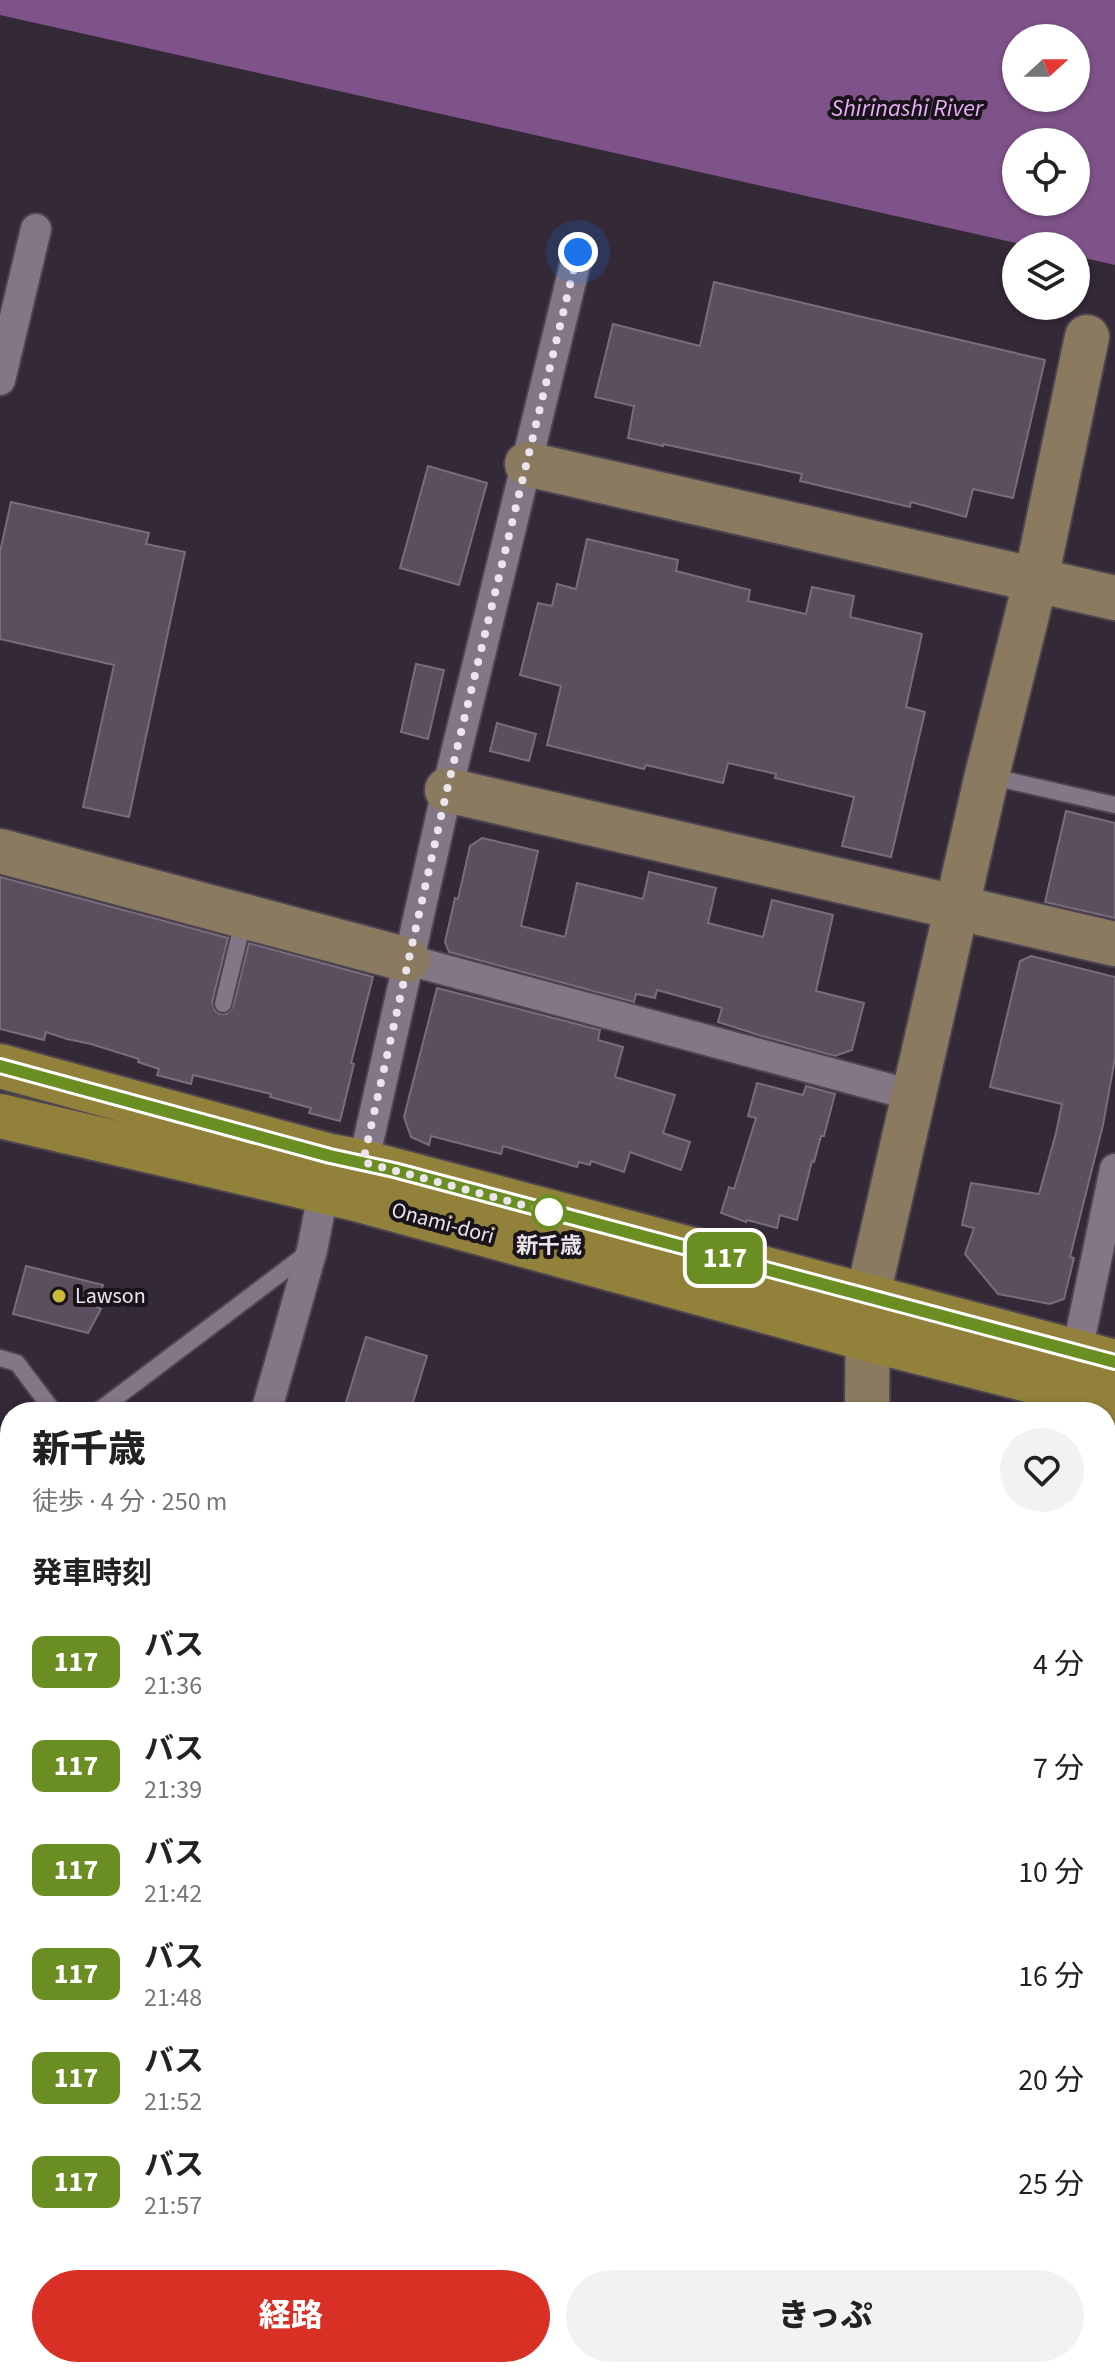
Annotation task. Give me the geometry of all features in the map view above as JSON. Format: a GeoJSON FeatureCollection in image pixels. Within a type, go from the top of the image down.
{"type":"FeatureCollection","features":[{"type":"Feature","properties":{"kind":"main road","name":"Onami-dori"},"geometry":{"type":"LineString","coordinates":[[0,1066],[343,1177],[867,1339],[1115,1402]]}},
{"type":"Feature","properties":{"kind":"main road","name":"Onami-dori"},"geometry":{"type":"LineString","coordinates":[[0,1116],[343,1177],[868,1295],[1096,1357]]}},
{"type":"Feature","properties":{"kind":"street"},"geometry":{"type":"LineString","coordinates":[[0,380],[36,229]]}},
{"type":"Feature","properties":{"kind":"street"},"geometry":{"type":"LineString","coordinates":[[269,1402],[312,1250],[343,1177],[408,960],[578,252]]}},
{"type":"Feature","properties":{"kind":"street"},"geometry":{"type":"LineString","coordinates":[[867,1402],[868,1295],[987,775],[1036,579],[1087,337]]}},
{"type":"Feature","properties":{"kind":"street"},"geometry":{"type":"LineString","coordinates":[[527,464],[1115,598]]}},
{"type":"Feature","properties":{"kind":"street"},"geometry":{"type":"LineString","coordinates":[[447,790],[1115,944]]}},
{"type":"Feature","properties":{"kind":"street"},"geometry":{"type":"LineString","coordinates":[[0,851],[912,1095]]}},
{"type":"Feature","properties":{"kind":"street"},"geometry":{"type":"LineString","coordinates":[[1096,1357],[1113,1186]]}},
{"type":"Feature","properties":{"kind":"lane"},"geometry":{"type":"LineString","coordinates":[[987,775],[1115,805]]}},
{"type":"Feature","properties":{"kind":"lane"},"geometry":{"type":"LineString","coordinates":[[223,1004],[244,916]]}},
{"type":"Feature","properties":{"kind":"lane"},"geometry":{"type":"LineString","coordinates":[[110,1402],[312,1250]]}},
{"type":"Feature","properties":{"kind":"lane"},"geometry":{"type":"LineString","coordinates":[[0,1358],[17,1363],[46,1402]]}},
{"type":"Feature","properties":{"kind":"water","name":"Shirinashi River"},"geometry":{"type":"Polygon","coordinates":[[[0,0],[1115,0],[1115,265],[1090,259],[1090,232],[1002,232],[1002,240],[0,15],[0,0]]]}},
{"type":"Feature","properties":{"kind":"building"},"geometry":{"type":"Polygon","coordinates":[[[714,282],[1045,360],[1013,498],[973,489],[966,517],[911,502],[910,507],[800,481],[802,474],[628,438],[634,406],[595,397],[613,324],[700,346],[714,282]]]}},
{"type":"Feature","properties":{"kind":"building"},"geometry":{"type":"Polygon","coordinates":[[[428,466],[487,483],[459,585],[400,568],[428,466]]]}},
{"type":"Feature","properties":{"kind":"building"},"geometry":{"type":"Polygon","coordinates":[[[11,502],[149,533],[146,544],[185,552],[129,817],[83,807],[114,665],[0,639],[0,552],[11,502]]]}},
{"type":"Feature","properties":{"kind":"building"},"geometry":{"type":"Polygon","coordinates":[[[587,539],[678,560],[676,571],[750,590],[748,601],[806,614],[812,587],[854,596],[850,617],[922,634],[906,707],[925,712],[891,857],[842,846],[854,797],[728,763],[723,783],[646,765],[644,769],[547,745],[561,686],[520,675],[538,603],[552,606],[557,584],[576,589],[587,539]]]}},
{"type":"Feature","properties":{"kind":"building"},"geometry":{"type":"Polygon","coordinates":[[[416,664],[444,670],[428,739],[401,732],[416,664]]]}},
{"type":"Feature","properties":{"kind":"building"},"geometry":{"type":"Polygon","coordinates":[[[497,723],[536,734],[529,761],[490,751],[497,723]]]}},
{"type":"Feature","properties":{"kind":"building"},"geometry":{"type":"Polygon","coordinates":[[[1066,811],[1115,823],[1115,918],[1045,902],[1066,811]]]}},
{"type":"Feature","properties":{"kind":"building"},"geometry":{"type":"Polygon","coordinates":[[[482,838],[538,851],[521,926],[565,937],[577,883],[643,899],[649,872],[716,888],[708,923],[763,937],[772,900],[833,915],[816,991],[864,1003],[852,1050],[835,1056],[762,1036],[718,1022],[722,1008],[657,990],[655,998],[636,994],[634,1002],[449,952],[445,942],[470,846],[482,838]]]}},
{"type":"Feature","properties":{"kind":"building"},"geometry":{"type":"Polygon","coordinates":[[[0,877],[228,938],[212,1002],[215,1011],[220,1014],[227,1014],[233,1007],[249,943],[373,977],[340,1121],[309,1113],[311,1108],[270,1097],[271,1094],[193,1075],[191,1084],[157,1075],[159,1069],[138,1062],[139,1059],[91,1044],[46,1032],[44,1040],[0,1029],[0,877]]]}},
{"type":"Feature","properties":{"kind":"building"},"geometry":{"type":"Polygon","coordinates":[[[1031,956],[1115,977],[1115,1058],[1103,1125],[1070,1257],[1074,1258],[1064,1299],[1050,1304],[998,1294],[965,1254],[974,1228],[962,1225],[971,1183],[1039,1194],[1056,1133],[1062,1104],[990,1087],[1020,961],[1031,956]]]}},
{"type":"Feature","properties":{"kind":"building"},"geometry":{"type":"Polygon","coordinates":[[[437,988],[600,1030],[598,1040],[623,1047],[615,1077],[675,1095],[663,1133],[690,1142],[681,1170],[630,1152],[624,1172],[591,1161],[590,1165],[579,1162],[577,1167],[503,1146],[501,1154],[431,1136],[429,1145],[411,1137],[404,1117],[437,988]]]}},
{"type":"Feature","properties":{"kind":"building"},"geometry":{"type":"Polygon","coordinates":[[[757,1083],[803,1095],[806,1086],[835,1094],[824,1136],[821,1136],[812,1161],[797,1220],[780,1215],[777,1228],[721,1213],[729,1187],[734,1189],[756,1118],[748,1116],[757,1083]]]}},
{"type":"Feature","properties":{"kind":"building","name":"Lawson"},"geometry":{"type":"Polygon","coordinates":[[[26,1266],[103,1285],[97,1307],[101,1309],[88,1333],[13,1314],[26,1266]]]}},
{"type":"Feature","properties":{"kind":"building"},"geometry":{"type":"Polygon","coordinates":[[[366,1337],[427,1356],[413,1402],[346,1402],[366,1337]]]}},
{"type":"Feature","properties":{"kind":"bus line","name":"117"},"geometry":{"type":"LineString","coordinates":[[0,1066],[1115,1362]]}},
{"type":"Feature","properties":{"kind":"place","name":"新千歳"},"geometry":{"type":"Point","coordinates":[549,1212]}},
{"type":"Feature","properties":{"kind":"place","name":"Lawson"},"geometry":{"type":"Point","coordinates":[59,1296]}},
{"type":"Feature","properties":{"kind":"route"},"geometry":{"type":"LineString","coordinates":[[549,1212],[363,1162],[447,790],[578,252]]}}]}
